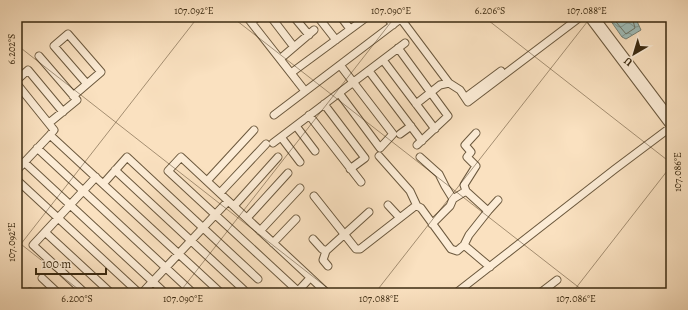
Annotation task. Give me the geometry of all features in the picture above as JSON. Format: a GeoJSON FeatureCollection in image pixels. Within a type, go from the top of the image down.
{"type":"FeatureCollection","features":[{"type":"Feature","properties":{"kind":"street"},"geometry":{"type":"LineString","coordinates":[[258,17],[249,20],[305,91]]}},
{"type":"Feature","properties":{"kind":"street"},"geometry":{"type":"LineString","coordinates":[[271,17],[294,47]]}},
{"type":"Feature","properties":{"kind":"street"},"geometry":{"type":"LineString","coordinates":[[280,59],[312,33],[294,17]]}},
{"type":"Feature","properties":{"kind":"street"},"geometry":{"type":"LineString","coordinates":[[318,17],[336,40]]}},
{"type":"Feature","properties":{"kind":"street"},"geometry":{"type":"LineString","coordinates":[[341,17],[350,29]]}},
{"type":"Feature","properties":{"kind":"street"},"geometry":{"type":"LineString","coordinates":[[291,73],[365,17]]}},
{"type":"Feature","properties":{"kind":"street"},"geometry":{"type":"LineString","coordinates":[[387,17],[393,25]]}},
{"type":"Feature","properties":{"kind":"street"},"geometry":{"type":"LineString","coordinates":[[466,97],[572,17]]}},
{"type":"Feature","properties":{"kind":"street"},"geometry":{"type":"LineString","coordinates":[[274,115],[402,18],[449,83],[460,90],[468,102],[579,17],[586,19],[592,17]]}},
{"type":"Feature","properties":{"kind":"street"},"geometry":{"type":"LineString","coordinates":[[592,17],[671,118]]}},
{"type":"Feature","properties":{"kind":"street"},"geometry":{"type":"LineString","coordinates":[[459,292],[487,264],[671,127],[592,17]]}},
{"type":"Feature","properties":{"kind":"street"},"geometry":{"type":"LineString","coordinates":[[73,96],[87,84],[101,72],[68,34],[54,46],[87,84]]}},
{"type":"Feature","properties":{"kind":"street"},"geometry":{"type":"LineString","coordinates":[[220,193],[270,143],[296,126],[405,43]]}},
{"type":"Feature","properties":{"kind":"street"},"geometry":{"type":"LineString","coordinates":[[369,70],[411,126],[420,143],[448,116],[398,48]]}},
{"type":"Feature","properties":{"kind":"street"},"geometry":{"type":"LineString","coordinates":[[39,56],[77,100],[49,123]]}},
{"type":"Feature","properties":{"kind":"street"},"geometry":{"type":"LineString","coordinates":[[383,60],[435,129]]}},
{"type":"Feature","properties":{"kind":"street"},"geometry":{"type":"LineString","coordinates":[[339,94],[380,148],[393,134],[340,64]]}},
{"type":"Feature","properties":{"kind":"street"},"geometry":{"type":"LineString","coordinates":[[17,80],[28,70],[63,112]]}},
{"type":"Feature","properties":{"kind":"street"},"geometry":{"type":"LineString","coordinates":[[416,104],[440,85],[449,83]]}},
{"type":"Feature","properties":{"kind":"street"},"geometry":{"type":"LineString","coordinates":[[17,84],[54,130],[17,170]]}},
{"type":"Feature","properties":{"kind":"street"},"geometry":{"type":"LineString","coordinates":[[324,104],[365,158],[350,169]]}},
{"type":"Feature","properties":{"kind":"street"},"geometry":{"type":"LineString","coordinates":[[309,115],[361,182]]}},
{"type":"Feature","properties":{"kind":"street"},"geometry":{"type":"LineString","coordinates":[[296,126],[315,151]]}},
{"type":"Feature","properties":{"kind":"street"},"geometry":{"type":"LineString","coordinates":[[400,134],[411,126]]}},
{"type":"Feature","properties":{"kind":"street"},"geometry":{"type":"LineString","coordinates":[[207,181],[254,130]]}},
{"type":"Feature","properties":{"kind":"street"},"geometry":{"type":"LineString","coordinates":[[476,132],[465,145],[471,152],[467,157],[476,166],[464,184],[466,191],[488,212]]}},
{"type":"Feature","properties":{"kind":"street"},"geometry":{"type":"LineString","coordinates":[[50,135],[220,293]]}},
{"type":"Feature","properties":{"kind":"street"},"geometry":{"type":"LineString","coordinates":[[281,137],[300,162]]}},
{"type":"Feature","properties":{"kind":"street"},"geometry":{"type":"LineString","coordinates":[[37,148],[193,293]]}},
{"type":"Feature","properties":{"kind":"street"},"geometry":{"type":"LineString","coordinates":[[379,156],[410,191],[417,206],[421,208],[453,250],[459,250],[469,234],[498,200]]}},
{"type":"Feature","properties":{"kind":"street"},"geometry":{"type":"LineString","coordinates":[[102,184],[127,157],[258,279]]}},
{"type":"Feature","properties":{"kind":"street"},"geometry":{"type":"LineString","coordinates":[[310,278],[299,292],[168,171],[181,157],[327,293]]}},
{"type":"Feature","properties":{"kind":"street"},"geometry":{"type":"LineString","coordinates":[[420,157],[439,174],[446,189],[453,199]]}},
{"type":"Feature","properties":{"kind":"street"},"geometry":{"type":"LineString","coordinates":[[142,293],[215,214],[231,203],[278,158]]}},
{"type":"Feature","properties":{"kind":"street"},"geometry":{"type":"LineString","coordinates":[[24,162],[165,293]]}},
{"type":"Feature","properties":{"kind":"street"},"geometry":{"type":"LineString","coordinates":[[115,170],[244,290]]}},
{"type":"Feature","properties":{"kind":"street"},"geometry":{"type":"LineString","coordinates":[[247,218],[288,173]]}},
{"type":"Feature","properties":{"kind":"street"},"geometry":{"type":"LineString","coordinates":[[85,293],[33,245],[96,178]]}},
{"type":"Feature","properties":{"kind":"street"},"geometry":{"type":"LineString","coordinates":[[17,180],[139,293]]}},
{"type":"Feature","properties":{"kind":"street"},"geometry":{"type":"LineString","coordinates":[[260,231],[300,188]]}},
{"type":"Feature","properties":{"kind":"street"},"geometry":{"type":"LineString","coordinates":[[432,224],[450,206],[453,199],[466,191]]}},
{"type":"Feature","properties":{"kind":"street"},"geometry":{"type":"LineString","coordinates":[[314,196],[355,249],[359,250],[417,206]]}},
{"type":"Feature","properties":{"kind":"street"},"geometry":{"type":"LineString","coordinates":[[388,205],[400,218]]}},
{"type":"Feature","properties":{"kind":"street"},"geometry":{"type":"LineString","coordinates":[[328,266],[323,260],[326,251],[369,212]]}},
{"type":"Feature","properties":{"kind":"street"},"geometry":{"type":"LineString","coordinates":[[273,243],[296,219]]}},
{"type":"Feature","properties":{"kind":"street"},"geometry":{"type":"LineString","coordinates":[[45,232],[112,293]]}},
{"type":"Feature","properties":{"kind":"street"},"geometry":{"type":"LineString","coordinates":[[313,239],[322,249],[326,251]]}},
{"type":"Feature","properties":{"kind":"street"},"geometry":{"type":"LineString","coordinates":[[464,244],[487,264]]}},
{"type":"Feature","properties":{"kind":"street"},"geometry":{"type":"LineString","coordinates":[[42,278],[58,293]]}},
{"type":"Feature","properties":{"kind":"street"},"geometry":{"type":"LineString","coordinates":[[540,293],[557,280]]}},
{"type":"Feature","properties":{"kind":"water"},"geometry":{"type":"Polygon","coordinates":[[[608,17],[635,17],[641,30],[626,39],[622,37],[608,17]]]}}]}
